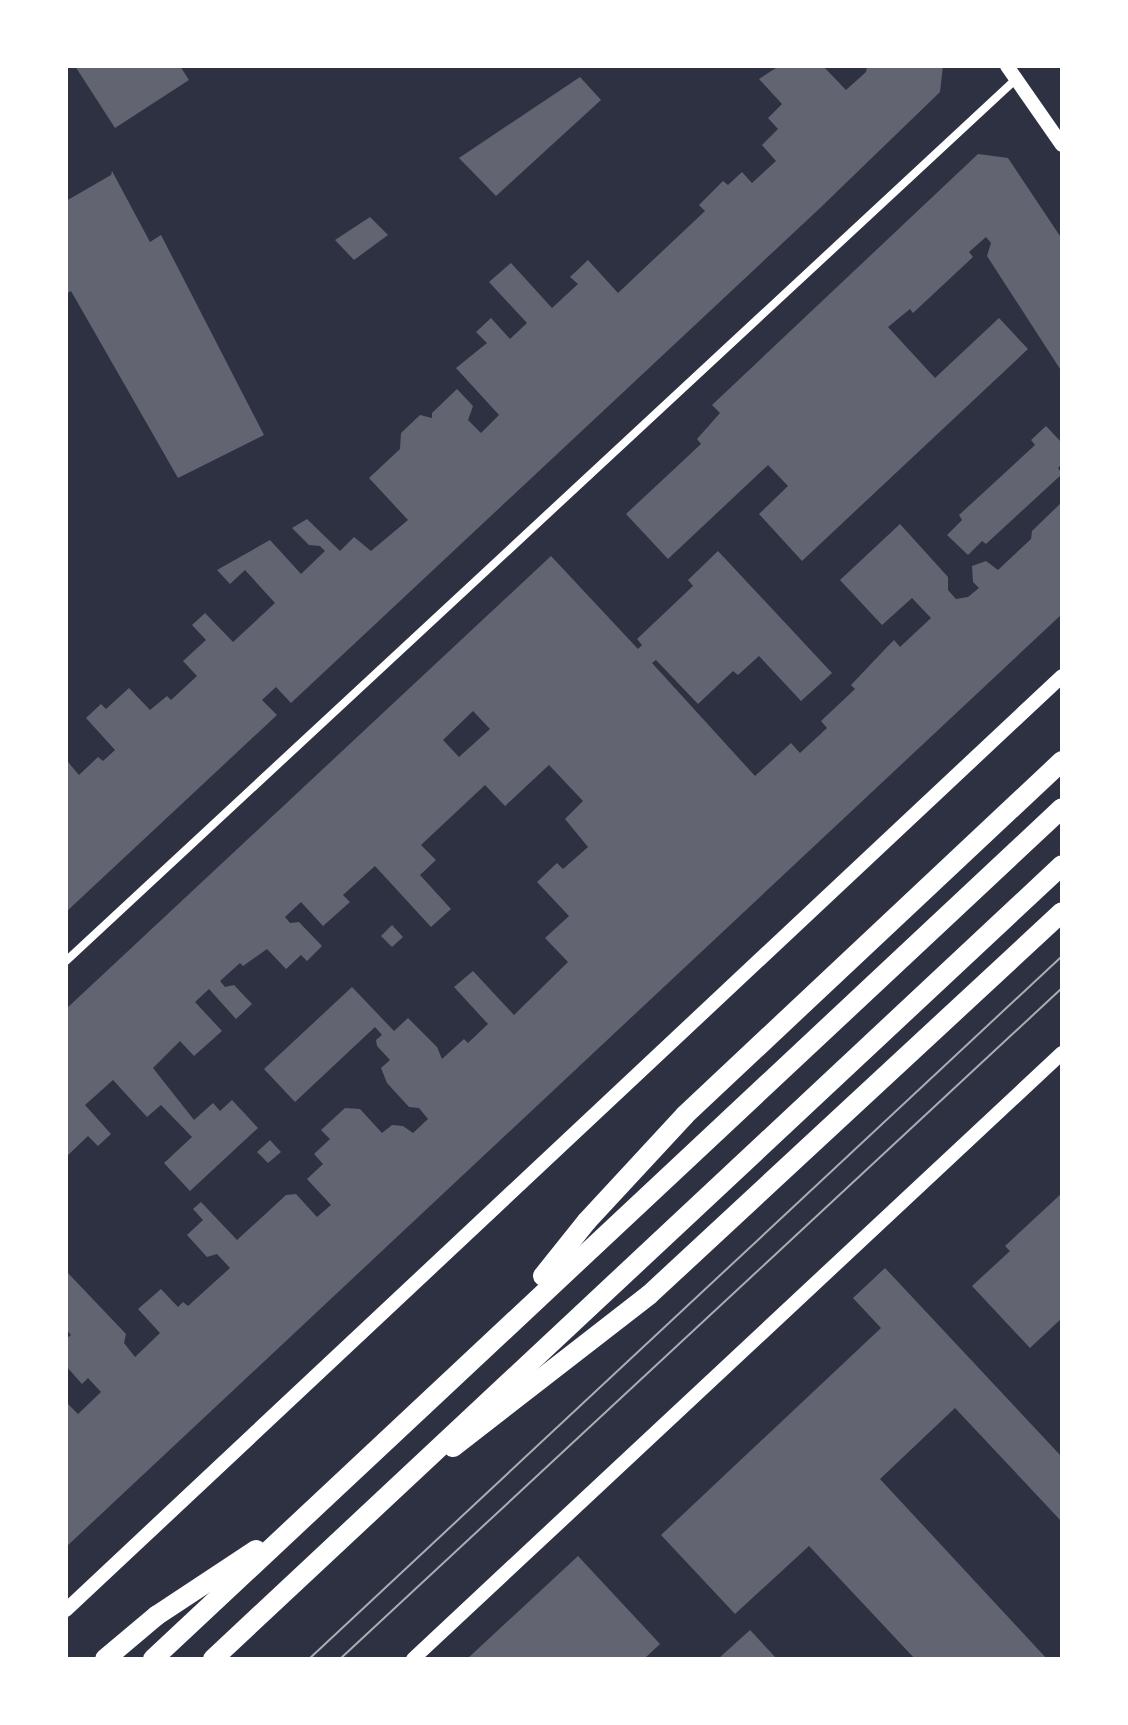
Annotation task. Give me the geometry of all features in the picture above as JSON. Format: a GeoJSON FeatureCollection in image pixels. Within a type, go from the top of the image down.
{"type":"FeatureCollection","features":[{"type":"Feature","properties":{"kind":"main road"},"geometry":{"type":"LineString","coordinates":[[499,1332],[587,1221],[685,1115],[1062,761]]}},
{"type":"Feature","properties":{"kind":"main road"},"geometry":{"type":"LineString","coordinates":[[153,1659],[1062,808]]}},
{"type":"Feature","properties":{"kind":"main road"},"geometry":{"type":"LineString","coordinates":[[213,1659],[1062,865]]}},
{"type":"Feature","properties":{"kind":"main road"},"geometry":{"type":"LineString","coordinates":[[367,1512],[649,1295],[1062,912]]}},
{"type":"Feature","properties":{"kind":"main road"},"geometry":{"type":"LineString","coordinates":[[105,1659],[189,1592],[299,1522]]}},
{"type":"Feature","properties":{"kind":"street"},"geometry":{"type":"LineString","coordinates":[[1007,66],[1062,145]]}},
{"type":"Feature","properties":{"kind":"street"},"geometry":{"type":"LineString","coordinates":[[66,961],[1016,79]]}},
{"type":"Feature","properties":{"kind":"street"},"geometry":{"type":"LineString","coordinates":[[66,1610],[1062,676]]}},
{"type":"Feature","properties":{"kind":"street"},"geometry":{"type":"LineString","coordinates":[[413,1659],[1062,1053]]}},
{"type":"Feature","properties":{"kind":"building"},"geometry":{"type":"Polygon","coordinates":[[[75,66],[180,66],[189,80],[115,128],[75,66]]]}},
{"type":"Feature","properties":{"kind":"building"},"geometry":{"type":"Polygon","coordinates":[[[779,66],[823,66],[846,90],[866,72],[867,66],[943,66],[940,92],[819,209],[291,703],[276,687],[262,700],[277,715],[66,912],[66,765],[68,762],[79,775],[98,757],[103,761],[115,750],[86,718],[101,704],[106,709],[129,688],[150,710],[167,696],[171,700],[197,676],[183,661],[206,640],[192,625],[205,613],[233,642],[275,603],[245,570],[230,584],[217,570],[270,540],[301,574],[325,551],[320,546],[309,545],[292,528],[307,519],[340,551],[354,537],[371,551],[408,520],[369,478],[400,449],[401,433],[420,415],[432,418],[432,413],[457,389],[473,406],[468,420],[481,433],[499,415],[456,368],[487,343],[476,332],[491,318],[510,339],[527,323],[489,282],[511,263],[552,308],[578,284],[570,277],[588,260],[618,293],[705,211],[699,205],[723,181],[728,185],[742,172],[752,183],[776,161],[762,145],[778,129],[768,118],[782,104],[759,79],[779,66]]]}},
{"type":"Feature","properties":{"kind":"building"},"geometry":{"type":"Polygon","coordinates":[[[580,77],[601,100],[496,196],[459,158],[580,77]]]}},
{"type":"Feature","properties":{"kind":"building"},"geometry":{"type":"Polygon","coordinates":[[[978,154],[1008,158],[1062,239],[1062,372],[987,256],[991,243],[986,237],[969,252],[973,257],[913,313],[910,309],[888,327],[935,378],[999,318],[1028,349],[802,561],[759,514],[788,486],[768,465],[668,559],[626,514],[701,444],[697,439],[720,413],[712,405],[978,154]]]}},
{"type":"Feature","properties":{"kind":"building"},"geometry":{"type":"Polygon","coordinates":[[[112,171],[150,242],[161,235],[264,435],[178,478],[71,291],[66,294],[66,201],[111,175],[112,171]]]}},
{"type":"Feature","properties":{"kind":"building"},"geometry":{"type":"Polygon","coordinates":[[[370,217],[388,235],[354,260],[335,240],[370,217]]]}},
{"type":"Feature","properties":{"kind":"building"},"geometry":{"type":"Polygon","coordinates":[[[1046,426],[1062,443],[1062,464],[1058,468],[1062,474],[986,544],[982,541],[968,555],[947,535],[962,520],[959,515],[1035,445],[1031,440],[1046,426]]]}},
{"type":"Feature","properties":{"kind":"building"},"geometry":{"type":"Polygon","coordinates":[[[1062,502],[1062,614],[66,1547],[66,1402],[78,1414],[101,1392],[88,1378],[82,1384],[66,1366],[66,1339],[71,1335],[66,1329],[66,1271],[126,1334],[124,1343],[135,1357],[160,1333],[138,1309],[161,1289],[178,1307],[183,1302],[188,1306],[230,1268],[217,1254],[207,1257],[187,1235],[203,1220],[193,1209],[201,1202],[237,1240],[286,1195],[296,1194],[317,1217],[331,1205],[307,1179],[323,1164],[314,1154],[330,1139],[321,1130],[345,1108],[360,1109],[382,1133],[392,1125],[403,1126],[413,1133],[428,1119],[419,1108],[409,1107],[387,1083],[381,1068],[390,1060],[377,1046],[376,1040],[382,1035],[375,1027],[295,1102],[264,1069],[352,987],[394,1031],[408,1018],[437,1047],[442,1059],[464,1039],[468,1043],[488,1024],[454,987],[473,971],[514,1015],[568,962],[545,938],[569,916],[537,882],[557,863],[563,869],[588,847],[565,819],[583,801],[549,765],[505,806],[485,785],[421,845],[436,860],[420,875],[451,909],[431,927],[375,866],[343,895],[350,902],[323,926],[301,902],[285,917],[290,923],[299,922],[322,946],[307,961],[301,955],[286,969],[267,949],[243,966],[240,963],[220,981],[225,987],[234,985],[252,1004],[236,1019],[209,989],[195,1002],[222,1031],[194,1056],[180,1041],[153,1068],[194,1120],[213,1103],[220,1111],[232,1100],[258,1128],[190,1191],[164,1163],[192,1137],[161,1105],[147,1117],[113,1080],[85,1105],[111,1134],[98,1146],[88,1136],[66,1157],[66,1009],[551,556],[638,649],[642,645],[637,639],[693,586],[688,580],[718,551],[832,673],[801,701],[759,656],[738,675],[733,671],[698,704],[656,660],[652,663],[755,776],[791,743],[800,753],[827,728],[821,721],[855,689],[851,685],[888,646],[894,640],[900,647],[931,618],[912,598],[882,625],[840,580],[900,524],[948,577],[948,590],[956,599],[968,597],[979,588],[973,582],[972,566],[986,561],[998,570],[1031,539],[1032,531],[1062,502]],[[473,711],[443,740],[459,757],[490,729],[473,711]]]}},
{"type":"Feature","properties":{"kind":"building"},"geometry":{"type":"Polygon","coordinates":[[[392,925],[403,937],[392,947],[381,936],[392,925]]]}},
{"type":"Feature","properties":{"kind":"building"},"geometry":{"type":"Polygon","coordinates":[[[270,1140],[281,1152],[268,1163],[257,1152],[270,1140]]]}},
{"type":"Feature","properties":{"kind":"building"},"geometry":{"type":"Polygon","coordinates":[[[1062,1193],[1062,1318],[1030,1348],[972,1286],[1010,1251],[1005,1246],[1062,1193]]]}},
{"type":"Feature","properties":{"kind":"building"},"geometry":{"type":"Polygon","coordinates":[[[885,1268],[1062,1457],[1062,1522],[955,1408],[880,1479],[1047,1659],[915,1659],[809,1546],[735,1614],[661,1535],[881,1328],[853,1298],[885,1268]]]}},
{"type":"Feature","properties":{"kind":"building"},"geometry":{"type":"Polygon","coordinates":[[[578,1556],[660,1644],[644,1659],[467,1659],[578,1556]]]}},
{"type":"Feature","properties":{"kind":"building"},"geometry":{"type":"Polygon","coordinates":[[[750,1630],[777,1659],[718,1659],[750,1630]]]}},
{"type":"Feature","properties":{"kind":"tram line"},"geometry":{"type":"LineString","coordinates":[[309,1659],[1062,956]]}},
{"type":"Feature","properties":{"kind":"tram line"},"geometry":{"type":"LineString","coordinates":[[340,1659],[1062,988]]}}]}
